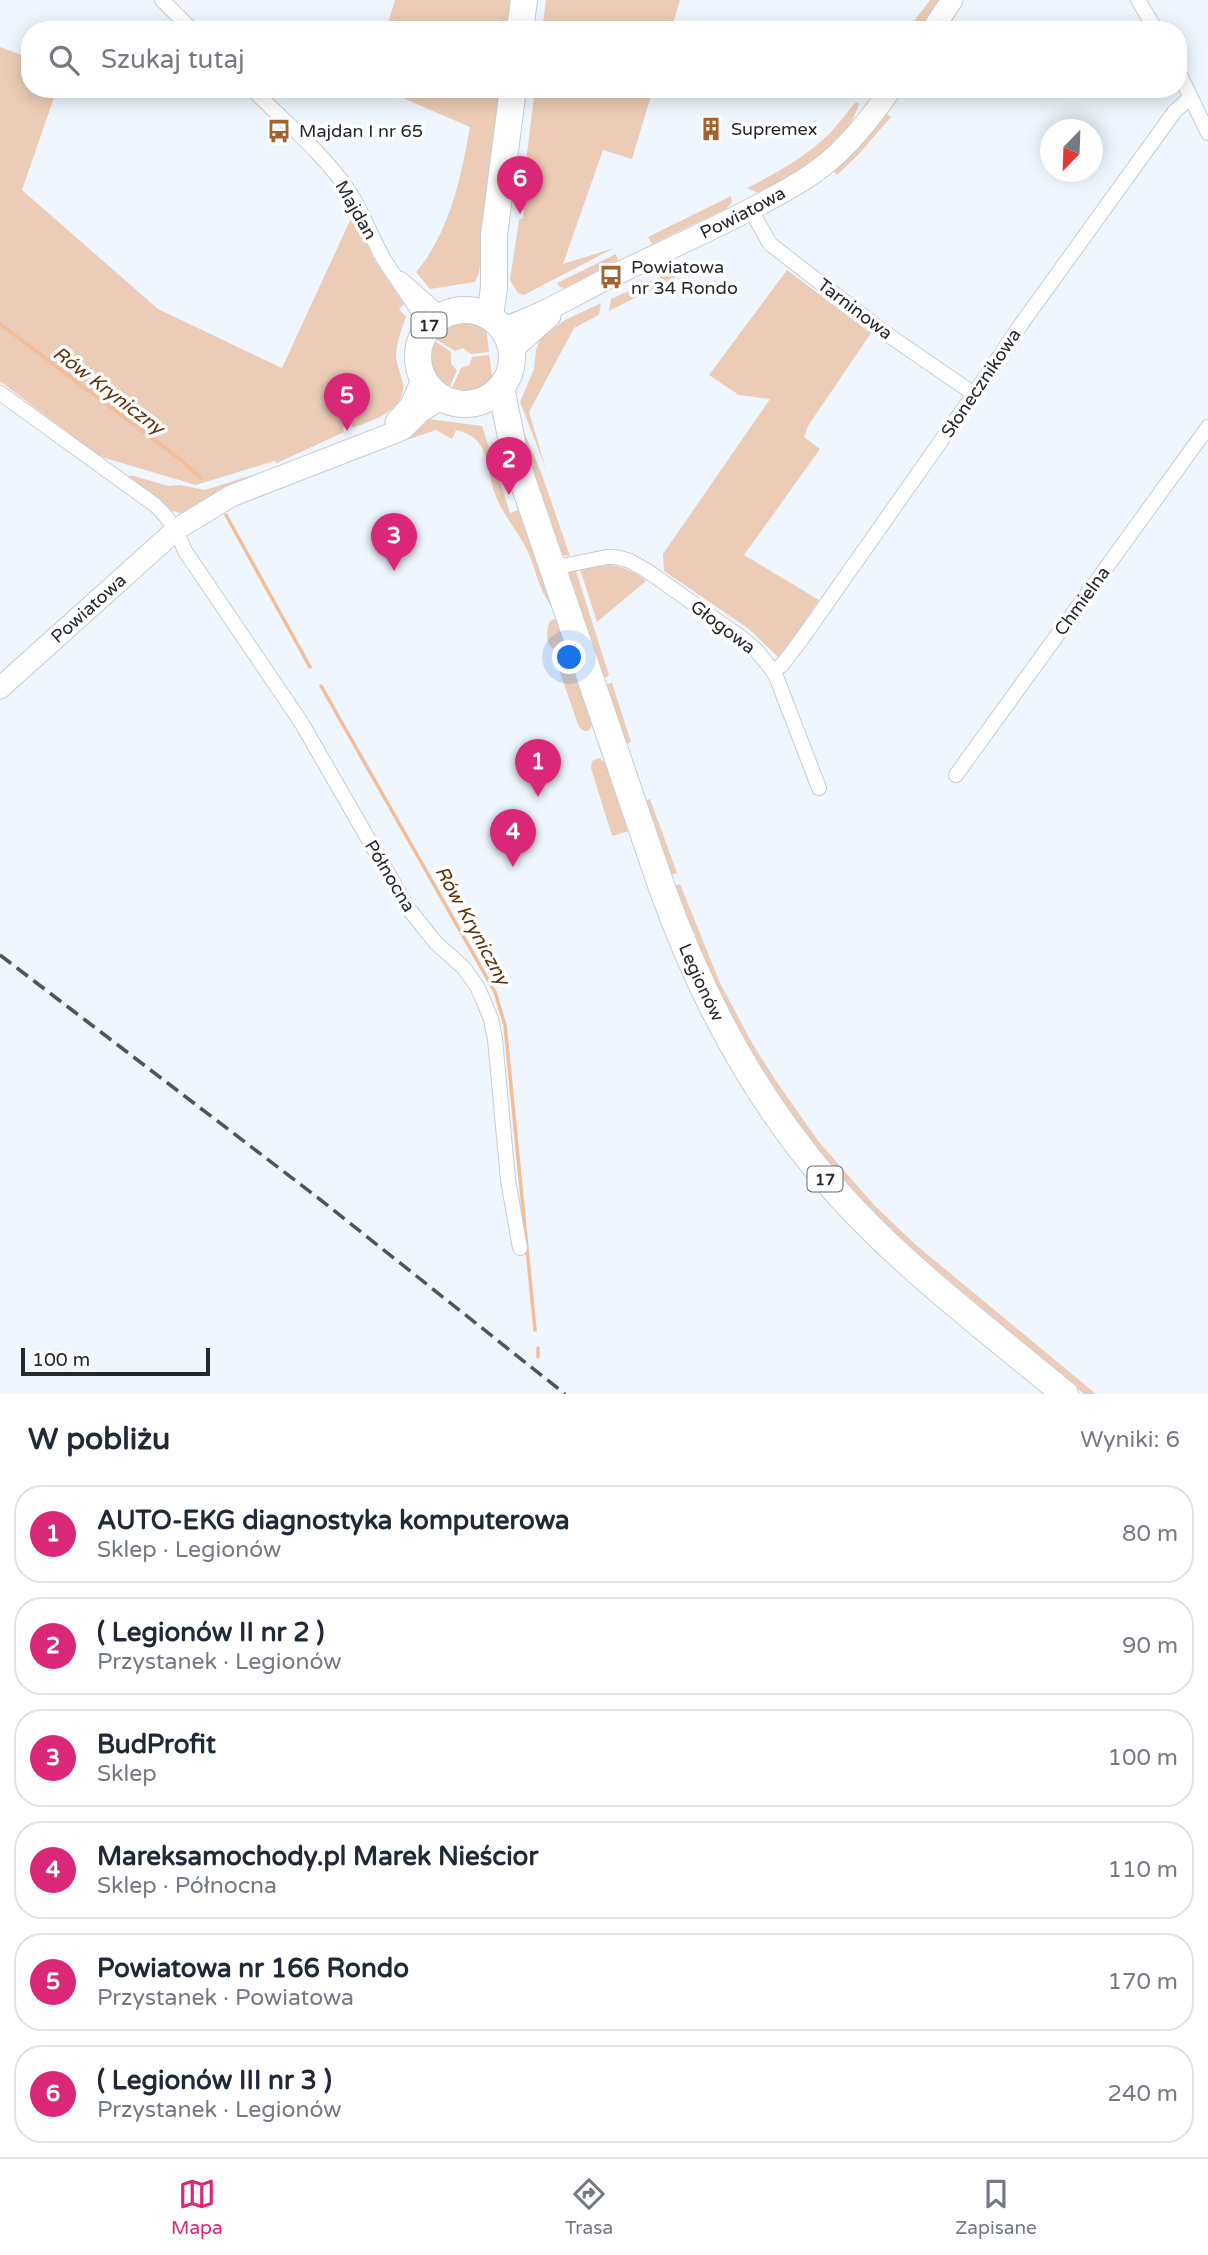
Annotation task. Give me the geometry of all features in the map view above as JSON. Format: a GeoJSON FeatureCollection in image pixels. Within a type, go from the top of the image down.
{"type":"FeatureCollection","features":[{"type":"Feature","properties":{"kind":"highway"},"geometry":{"type":"LineString","coordinates":[[521,21],[524,0]]}},
{"type":"Feature","properties":{"kind":"highway","name":"17"},"geometry":{"type":"LineString","coordinates":[[501,388],[511,370],[495,326],[494,235],[512,98]]}},
{"type":"Feature","properties":{"kind":"highway","name":"17"},"geometry":{"type":"LineString","coordinates":[[423,378],[418,356],[420,342],[434,322],[457,310],[495,326]]}},
{"type":"Feature","properties":{"kind":"highway"},"geometry":{"type":"LineString","coordinates":[[423,378],[431,390],[442,398],[458,403],[476,403],[501,388]]}},
{"type":"Feature","properties":{"kind":"highway","name":"Legionów"},"geometry":{"type":"LineString","coordinates":[[501,388],[516,461],[676,926],[711,1006],[742,1063],[810,1160],[865,1222],[939,1290],[1065,1394]]}},
{"type":"Feature","properties":{"kind":"highway","name":"Legionów"},"geometry":{"type":"LineString","coordinates":[[476,403],[496,422],[516,461]]}},
{"type":"Feature","properties":{"kind":"main road"},"geometry":{"type":"LineString","coordinates":[[938,21],[952,0]]}},
{"type":"Feature","properties":{"kind":"main road","name":"Powiatowa"},"geometry":{"type":"LineString","coordinates":[[495,326],[567,301],[796,185],[836,155],[884,98]]}},
{"type":"Feature","properties":{"kind":"main road","name":"Powiatowa"},"geometry":{"type":"LineString","coordinates":[[380,437],[411,405],[423,378]]}},
{"type":"Feature","properties":{"kind":"main road","name":"Powiatowa"},"geometry":{"type":"LineString","coordinates":[[0,688],[177,529],[232,496],[404,428],[420,412],[442,398]]}},
{"type":"Feature","properties":{"kind":"street"},"geometry":{"type":"LineString","coordinates":[[162,0],[183,21]]}},
{"type":"Feature","properties":{"kind":"street"},"geometry":{"type":"LineString","coordinates":[[1138,0],[1151,21]]}},
{"type":"Feature","properties":{"kind":"street"},"geometry":{"type":"LineString","coordinates":[[1187,91],[1208,133]]}},
{"type":"Feature","properties":{"kind":"street","name":"Majdan"},"geometry":{"type":"LineString","coordinates":[[261,98],[340,179],[354,199],[381,254],[421,315],[434,322]]}},
{"type":"Feature","properties":{"kind":"street","name":"Słonecznikowa"},"geometry":{"type":"LineString","coordinates":[[773,671],[782,665],[801,640],[1022,323],[1167,122],[1190,98]]}},
{"type":"Feature","properties":{"kind":"street","name":"Tarninowa"},"geometry":{"type":"LineString","coordinates":[[751,210],[770,244],[884,332],[974,394]]}},
{"type":"Feature","properties":{"kind":"street","name":"Majdan"},"geometry":{"type":"LineString","coordinates":[[395,275],[434,322]]}},
{"type":"Feature","properties":{"kind":"street"},"geometry":{"type":"LineString","coordinates":[[0,393],[155,505],[177,529]]}},
{"type":"Feature","properties":{"kind":"street","name":"Chmielna"},"geometry":{"type":"LineString","coordinates":[[956,775],[1068,632],[1208,427]]}},
{"type":"Feature","properties":{"kind":"street","name":"Północna"},"geometry":{"type":"LineString","coordinates":[[177,529],[185,551],[301,722],[408,908],[436,943],[464,968],[482,997],[495,1039],[508,1180],[520,1248]]}},
{"type":"Feature","properties":{"kind":"street","name":"Głogowa"},"geometry":{"type":"LineString","coordinates":[[552,568],[607,557],[630,561],[742,638],[773,671],[819,788]]}},
{"type":"Feature","properties":{"kind":"shaded area"},"geometry":{"type":"Polygon","coordinates":[[[395,0],[512,0],[510,21],[389,21],[395,0]]]}},
{"type":"Feature","properties":{"kind":"shaded area"},"geometry":{"type":"Polygon","coordinates":[[[546,0],[680,0],[674,21],[543,21],[546,0]]]}},
{"type":"Feature","properties":{"kind":"shaded area"},"geometry":{"type":"Polygon","coordinates":[[[930,0],[939,0],[925,21],[914,21],[930,0]]]}},
{"type":"Feature","properties":{"kind":"shaded area"},"geometry":{"type":"Polygon","coordinates":[[[0,47],[21,55],[21,98],[54,98],[22,190],[158,309],[282,368],[353,214],[375,261],[404,304],[399,309],[406,317],[396,354],[403,385],[399,402],[393,408],[369,422],[353,428],[351,425],[343,428],[344,432],[277,463],[274,461],[196,485],[98,456],[0,381],[0,47]]]}},
{"type":"Feature","properties":{"kind":"shaded area"},"geometry":{"type":"Polygon","coordinates":[[[403,98],[500,98],[479,273],[475,282],[430,289],[416,272],[438,240],[446,222],[463,165],[470,127],[403,98]]]}},
{"type":"Feature","properties":{"kind":"shaded area"},"geometry":{"type":"Polygon","coordinates":[[[534,98],[650,98],[632,159],[603,150],[563,264],[614,248],[524,295],[518,293],[510,280],[519,220],[523,218],[524,210],[520,210],[534,98]]]}},
{"type":"Feature","properties":{"kind":"shaded area"},"geometry":{"type":"Polygon","coordinates":[[[856,102],[859,104],[850,124],[822,155],[759,193],[747,188],[812,149],[831,132],[856,102]]]}},
{"type":"Feature","properties":{"kind":"shaded area"},"geometry":{"type":"Polygon","coordinates":[[[885,113],[891,117],[837,175],[832,170],[885,113]]]}},
{"type":"Feature","properties":{"kind":"shaded area"},"geometry":{"type":"Polygon","coordinates":[[[731,196],[732,202],[726,209],[652,244],[648,237],[731,196]]]}},
{"type":"Feature","properties":{"kind":"shaded area"},"geometry":{"type":"Polygon","coordinates":[[[616,254],[618,260],[565,288],[557,283],[616,254]]]}},
{"type":"Feature","properties":{"kind":"shaded area"},"geometry":{"type":"Polygon","coordinates":[[[689,264],[690,270],[609,311],[611,299],[689,264]]]}},
{"type":"Feature","properties":{"kind":"shaded area"},"geometry":{"type":"Polygon","coordinates":[[[787,270],[871,333],[808,426],[804,437],[820,449],[744,555],[819,600],[780,659],[749,629],[664,571],[663,554],[770,399],[739,395],[709,375],[787,270]]]}},
{"type":"Feature","properties":{"kind":"shaded area"},"geometry":{"type":"Polygon","coordinates":[[[601,303],[599,315],[574,328],[529,412],[546,469],[520,402],[534,369],[536,350],[541,337],[565,320],[601,303]]]}},
{"type":"Feature","properties":{"kind":"shaded area"},"geometry":{"type":"Polygon","coordinates":[[[462,320],[486,326],[489,352],[471,354],[463,348],[455,351],[434,338],[445,326],[462,320]]]}},
{"type":"Feature","properties":{"kind":"shaded area"},"geometry":{"type":"Polygon","coordinates":[[[433,340],[451,352],[451,364],[457,370],[449,389],[438,379],[431,367],[433,340]]]}},
{"type":"Feature","properties":{"kind":"shaded area"},"geometry":{"type":"Polygon","coordinates":[[[489,355],[493,382],[473,392],[451,390],[461,368],[469,365],[472,357],[489,355]]]}},
{"type":"Feature","properties":{"kind":"shaded area"},"geometry":{"type":"Polygon","coordinates":[[[420,418],[482,426],[510,513],[520,509],[552,603],[546,598],[527,550],[498,501],[485,454],[475,439],[456,430],[452,439],[436,430],[335,464],[420,418]]]}},
{"type":"Feature","properties":{"kind":"shaded area"},"geometry":{"type":"Polygon","coordinates":[[[519,421],[541,472],[570,556],[561,555],[518,435],[519,421]]]}},
{"type":"Feature","properties":{"kind":"shaded area"},"geometry":{"type":"Polygon","coordinates":[[[275,468],[184,514],[169,510],[127,477],[131,475],[168,486],[180,485],[205,490],[275,468]]]}},
{"type":"Feature","properties":{"kind":"shaded area"},"geometry":{"type":"Polygon","coordinates":[[[610,565],[629,570],[646,581],[597,622],[580,569],[610,565]]]}},
{"type":"Feature","properties":{"kind":"shaded area"},"geometry":{"type":"Polygon","coordinates":[[[575,568],[609,675],[607,677],[603,678],[569,579],[570,571],[575,568]]]}},
{"type":"Feature","properties":{"kind":"shaded area"},"geometry":{"type":"Polygon","coordinates":[[[553,619],[557,620],[565,644],[562,650],[558,651],[551,646],[548,639],[549,623],[553,619]]]}},
{"type":"Feature","properties":{"kind":"shaded area"},"geometry":{"type":"Polygon","coordinates":[[[561,663],[567,663],[574,670],[593,725],[588,731],[579,727],[558,667],[561,663]]]}},
{"type":"Feature","properties":{"kind":"shaded area"},"geometry":{"type":"Polygon","coordinates":[[[612,683],[631,742],[626,744],[605,687],[612,683]]]}},
{"type":"Feature","properties":{"kind":"shaded area"},"geometry":{"type":"Polygon","coordinates":[[[599,758],[606,763],[629,831],[612,836],[591,768],[592,761],[599,758]]]}},
{"type":"Feature","properties":{"kind":"shaded area"},"geometry":{"type":"Polygon","coordinates":[[[650,799],[677,873],[671,875],[645,801],[650,799]]]}},
{"type":"Feature","properties":{"kind":"shaded area"},"geometry":{"type":"Polygon","coordinates":[[[680,884],[720,983],[752,1043],[819,1142],[875,1206],[916,1245],[1096,1394],[1084,1394],[899,1238],[870,1210],[814,1146],[770,1084],[715,986],[674,886],[680,884]]]}},
{"type":"Feature","properties":{"kind":"waterway","name":"Rów Kryniczny"},"geometry":{"type":"LineString","coordinates":[[0,324],[181,460],[201,478]]}},
{"type":"Feature","properties":{"kind":"waterway","name":"Rów Kryniczny"},"geometry":{"type":"LineString","coordinates":[[226,515],[310,667]]}},
{"type":"Feature","properties":{"kind":"waterway","name":"Rów Kryniczny"},"geometry":{"type":"LineString","coordinates":[[321,686],[495,992],[505,1025],[535,1330]]}},
{"type":"Feature","properties":{"kind":"waterway","name":"Rów Kryniczny"},"geometry":{"type":"LineString","coordinates":[[538,1348],[538,1357]]}},
{"type":"Feature","properties":{"kind":"railway"},"geometry":{"type":"LineString","coordinates":[[0,955],[322,1201],[565,1394]]}},
{"type":"Feature","properties":{"kind":"place","name":"Supremex"},"geometry":{"type":"Point","coordinates":[711,129]}},
{"type":"Feature","properties":{"kind":"place","name":"Majdan I nr 65"},"geometry":{"type":"Point","coordinates":[279,131]}},
{"type":"Feature","properties":{"kind":"place","name":"( Legionów III nr 3 )"},"geometry":{"type":"Point","coordinates":[520,214]}},
{"type":"Feature","properties":{"kind":"place","name":"Powiatowa nr 34 Rondo"},"geometry":{"type":"Point","coordinates":[611,277]}},
{"type":"Feature","properties":{"kind":"place","name":"Powiatowa nr 166 Rondo"},"geometry":{"type":"Point","coordinates":[347,431]}},
{"type":"Feature","properties":{"kind":"place","name":"( Legionów II nr 2 )"},"geometry":{"type":"Point","coordinates":[509,495]}},
{"type":"Feature","properties":{"kind":"place","name":"BudProfit"},"geometry":{"type":"Point","coordinates":[394,571]}},
{"type":"Feature","properties":{"kind":"place","name":"AUTO-EKG diagnostyka komputerowa"},"geometry":{"type":"Point","coordinates":[538,797]}},
{"type":"Feature","properties":{"kind":"place","name":"Mareksamochody.pl Marek Nieścior"},"geometry":{"type":"Point","coordinates":[513,867]}}]}
